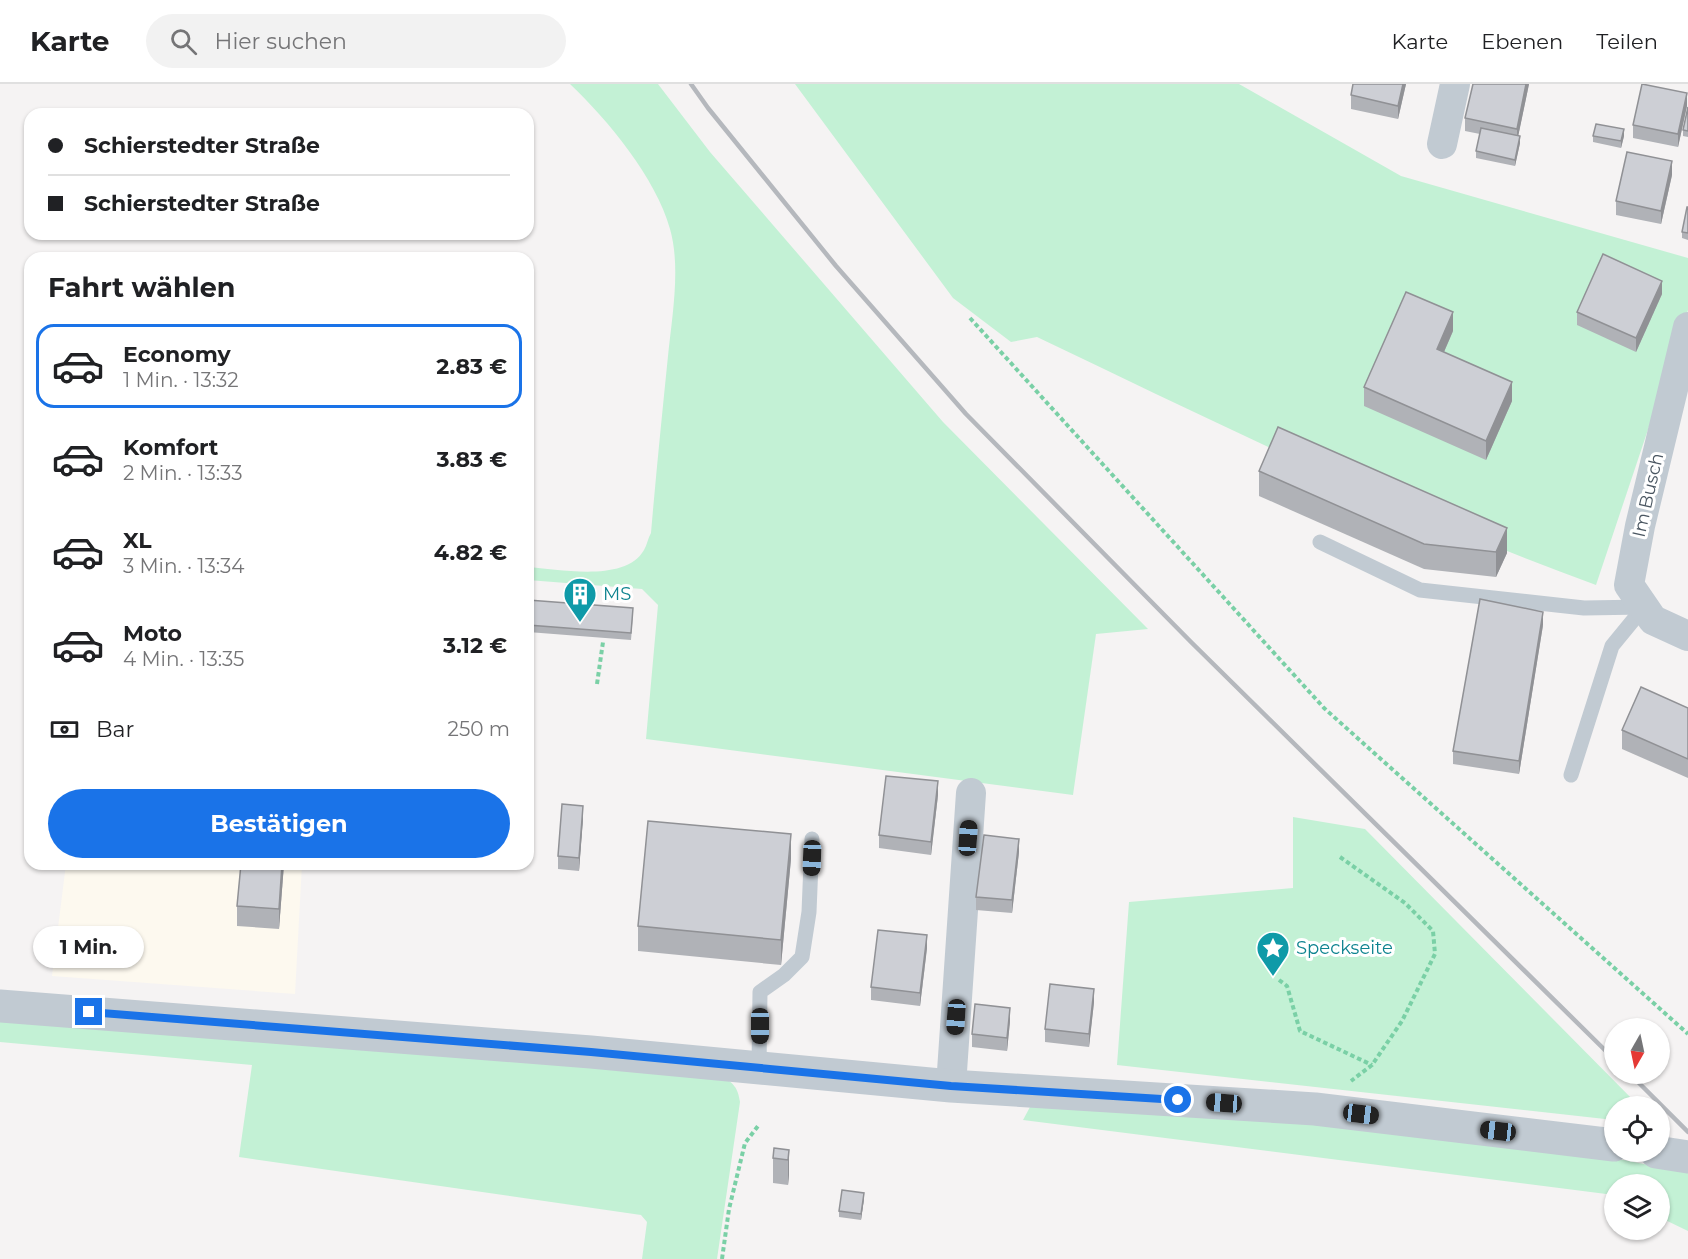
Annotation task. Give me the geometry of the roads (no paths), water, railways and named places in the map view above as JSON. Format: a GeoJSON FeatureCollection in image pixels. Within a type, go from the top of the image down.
{"type":"FeatureCollection","features":[{"type":"Feature","properties":{"kind":"street"},"geometry":{"type":"LineString","coordinates":[[1442,144],[1455,84]]}},
{"type":"Feature","properties":{"kind":"street","name":"Im Busch"},"geometry":{"type":"LineString","coordinates":[[1688,327],[1640,526],[1629,585],[1653,620],[1688,636]]}},
{"type":"Feature","properties":{"kind":"street"},"geometry":{"type":"LineString","coordinates":[[951,1086],[971,793]]}},
{"type":"Feature","properties":{"kind":"street"},"geometry":{"type":"LineString","coordinates":[[0,1006],[311,1028],[951,1086],[1315,1109],[1604,1144]]}},
{"type":"Feature","properties":{"kind":"street"},"geometry":{"type":"LineString","coordinates":[[1670,1154],[1688,1157]]}},
{"type":"Feature","properties":{"kind":"lane"},"geometry":{"type":"LineString","coordinates":[[1320,542],[1420,590],[1584,608],[1644,607]]}},
{"type":"Feature","properties":{"kind":"lane"},"geometry":{"type":"LineString","coordinates":[[1571,776],[1612,646],[1644,607]]}},
{"type":"Feature","properties":{"kind":"lane"},"geometry":{"type":"LineString","coordinates":[[759,1067],[760,992],[784,975],[802,957],[809,912],[812,839]]}},
{"type":"Feature","properties":{"kind":"railway"},"geometry":{"type":"LineString","coordinates":[[691,84],[836,266],[966,414],[1192,643],[1604,1049]]}},
{"type":"Feature","properties":{"kind":"railway"},"geometry":{"type":"LineString","coordinates":[[1640,1084],[1688,1132]]}},
{"type":"Feature","properties":{"kind":"place","name":"MS"},"geometry":{"type":"Point","coordinates":[580,623]}},
{"type":"Feature","properties":{"kind":"place","name":"Speckseite"},"geometry":{"type":"Point","coordinates":[1273,977]}}]}
